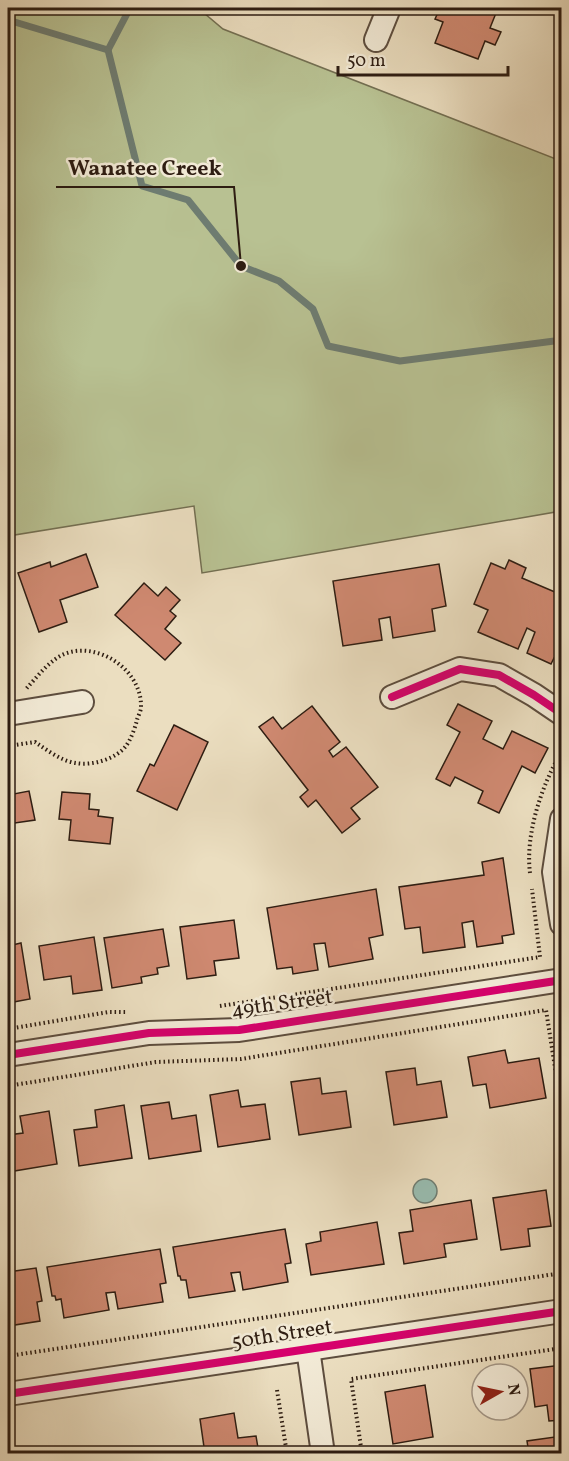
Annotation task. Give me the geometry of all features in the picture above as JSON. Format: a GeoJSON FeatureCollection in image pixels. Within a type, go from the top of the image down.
{"type":"FeatureCollection","features":[{"type":"Feature","properties":{"kind":"street"},"geometry":{"type":"LineString","coordinates":[[376,40],[389,8]]}},
{"type":"Feature","properties":{"kind":"street"},"geometry":{"type":"LineString","coordinates":[[392,697],[460,669],[499,675],[561,714]]}},
{"type":"Feature","properties":{"kind":"street"},"geometry":{"type":"LineString","coordinates":[[8,714],[82,702]]}},
{"type":"Feature","properties":{"kind":"street"},"geometry":{"type":"LineString","coordinates":[[561,819],[554,872],[561,924]]}},
{"type":"Feature","properties":{"kind":"street","name":"49th Street"},"geometry":{"type":"LineString","coordinates":[[8,1055],[149,1033],[239,1030],[561,980]]}},
{"type":"Feature","properties":{"kind":"street","name":"50th Street"},"geometry":{"type":"LineString","coordinates":[[8,1394],[561,1311]]}},
{"type":"Feature","properties":{"kind":"street"},"geometry":{"type":"LineString","coordinates":[[308,1349],[323,1454]]}},
{"type":"Feature","properties":{"kind":"path"},"geometry":{"type":"LineString","coordinates":[[530,875],[528,863],[536,811],[550,770],[561,751]]}},
{"type":"Feature","properties":{"kind":"path"},"geometry":{"type":"LineString","coordinates":[[217,1006],[540,957],[531,887]]}},
{"type":"Feature","properties":{"kind":"path"},"geometry":{"type":"LineString","coordinates":[[8,1086],[156,1062],[241,1059],[546,1010],[561,1112]]}},
{"type":"Feature","properties":{"kind":"path"},"geometry":{"type":"LineString","coordinates":[[8,1029],[109,1012],[131,1011]]}},
{"type":"Feature","properties":{"kind":"path"},"geometry":{"type":"LineString","coordinates":[[8,1356],[561,1273]]}},
{"type":"Feature","properties":{"kind":"path"},"geometry":{"type":"LineString","coordinates":[[362,1454],[351,1379],[561,1348]]}},
{"type":"Feature","properties":{"kind":"path"},"geometry":{"type":"LineString","coordinates":[[278,1390],[287,1454]]}},
{"type":"Feature","properties":{"kind":"green space"},"geometry":{"type":"Polygon","coordinates":[[[8,8],[198,8],[223,29],[561,161],[561,511],[202,573],[194,506],[8,536],[8,8]]]}},
{"type":"Feature","properties":{"kind":"water"},"geometry":{"type":"Polygon","coordinates":[[[425,1179],[434,1182],[437,1191],[434,1200],[425,1203],[416,1200],[413,1191],[416,1182],[425,1179]]]}},
{"type":"Feature","properties":{"kind":"building"},"geometry":{"type":"Polygon","coordinates":[[[440,8],[498,8],[490,28],[501,32],[495,45],[485,41],[478,59],[435,43],[443,22],[435,19],[440,8]]]}},
{"type":"Feature","properties":{"kind":"building"},"geometry":{"type":"Polygon","coordinates":[[[86,554],[98,587],[60,600],[67,622],[39,632],[18,573],[50,562],[51,567],[86,554]]]}},
{"type":"Feature","properties":{"kind":"building"},"geometry":{"type":"Polygon","coordinates":[[[509,560],[526,568],[522,578],[562,595],[562,662],[554,658],[551,664],[527,653],[535,632],[527,628],[518,649],[478,632],[488,610],[474,604],[491,563],[505,569],[509,560]]]}},
{"type":"Feature","properties":{"kind":"building"},"geometry":{"type":"Polygon","coordinates":[[[439,564],[446,606],[432,609],[435,631],[393,638],[390,617],[379,619],[382,640],[343,646],[333,581],[439,564]]]}},
{"type":"Feature","properties":{"kind":"building"},"geometry":{"type":"Polygon","coordinates":[[[144,583],[158,596],[166,587],[180,600],[170,611],[176,616],[165,629],[181,643],[165,660],[115,615],[144,583]]]}},
{"type":"Feature","properties":{"kind":"building"},"geometry":{"type":"Polygon","coordinates":[[[458,704],[492,721],[483,739],[503,749],[512,731],[548,748],[535,773],[522,766],[499,813],[478,803],[483,791],[455,777],[450,786],[436,779],[460,732],[447,725],[458,704]]]}},
{"type":"Feature","properties":{"kind":"building"},"geometry":{"type":"Polygon","coordinates":[[[312,706],[340,742],[329,751],[333,757],[346,747],[378,787],[351,808],[360,819],[342,833],[316,800],[308,807],[300,797],[308,790],[259,727],[273,717],[282,729],[312,706]]]}},
{"type":"Feature","properties":{"kind":"building"},"geometry":{"type":"Polygon","coordinates":[[[174,725],[208,742],[177,810],[137,791],[150,764],[154,766],[174,725]]]}},
{"type":"Feature","properties":{"kind":"building"},"geometry":{"type":"Polygon","coordinates":[[[29,791],[35,820],[8,824],[8,795],[29,791]]]}},
{"type":"Feature","properties":{"kind":"building"},"geometry":{"type":"Polygon","coordinates":[[[62,792],[90,794],[89,809],[99,810],[98,816],[113,818],[110,844],[69,840],[71,820],[59,819],[62,792]]]}},
{"type":"Feature","properties":{"kind":"building"},"geometry":{"type":"Polygon","coordinates":[[[503,858],[514,934],[502,936],[503,943],[477,947],[473,921],[462,923],[465,947],[423,953],[420,927],[405,929],[399,887],[484,875],[482,862],[503,858]]]}},
{"type":"Feature","properties":{"kind":"building"},"geometry":{"type":"Polygon","coordinates":[[[376,889],[383,935],[369,938],[373,959],[329,967],[325,943],[314,944],[318,970],[293,974],[292,967],[277,969],[267,908],[376,889]]]}},
{"type":"Feature","properties":{"kind":"building"},"geometry":{"type":"Polygon","coordinates":[[[234,920],[239,958],[214,961],[216,975],[187,979],[180,927],[234,920]]]}},
{"type":"Feature","properties":{"kind":"building"},"geometry":{"type":"Polygon","coordinates":[[[163,929],[169,966],[157,968],[158,974],[141,977],[142,983],[112,988],[104,938],[163,929]]]}},
{"type":"Feature","properties":{"kind":"building"},"geometry":{"type":"Polygon","coordinates":[[[94,937],[102,990],[73,994],[71,976],[44,980],[39,946],[94,937]]]}},
{"type":"Feature","properties":{"kind":"building"},"geometry":{"type":"Polygon","coordinates":[[[21,943],[30,999],[8,1003],[8,946],[21,943]]]}},
{"type":"Feature","properties":{"kind":"building"},"geometry":{"type":"Polygon","coordinates":[[[505,1050],[508,1063],[539,1058],[546,1098],[490,1108],[486,1084],[473,1086],[468,1057],[505,1050]]]}},
{"type":"Feature","properties":{"kind":"building"},"geometry":{"type":"Polygon","coordinates":[[[415,1068],[417,1085],[441,1081],[447,1117],[394,1125],[386,1072],[415,1068]]]}},
{"type":"Feature","properties":{"kind":"building"},"geometry":{"type":"Polygon","coordinates":[[[320,1078],[322,1094],[346,1091],[351,1127],[299,1135],[291,1082],[320,1078]]]}},
{"type":"Feature","properties":{"kind":"building"},"geometry":{"type":"Polygon","coordinates":[[[238,1090],[241,1107],[265,1104],[270,1139],[218,1147],[210,1095],[238,1090]]]}},
{"type":"Feature","properties":{"kind":"building"},"geometry":{"type":"Polygon","coordinates":[[[169,1102],[172,1119],[196,1115],[201,1151],[149,1159],[141,1106],[169,1102]]]}},
{"type":"Feature","properties":{"kind":"building"},"geometry":{"type":"Polygon","coordinates":[[[124,1105],[132,1158],[79,1166],[74,1130],[97,1127],[95,1110],[124,1105]]]}},
{"type":"Feature","properties":{"kind":"building"},"geometry":{"type":"Polygon","coordinates":[[[49,1111],[57,1164],[8,1172],[8,1135],[23,1133],[20,1116],[49,1111]]]}},
{"type":"Feature","properties":{"kind":"building"},"geometry":{"type":"Polygon","coordinates":[[[546,1190],[551,1226],[528,1229],[530,1246],[501,1250],[493,1198],[546,1190]]]}},
{"type":"Feature","properties":{"kind":"building"},"geometry":{"type":"Polygon","coordinates":[[[471,1200],[477,1239],[444,1244],[446,1257],[404,1264],[399,1233],[413,1231],[410,1210],[471,1200]]]}},
{"type":"Feature","properties":{"kind":"building"},"geometry":{"type":"Polygon","coordinates":[[[377,1222],[384,1264],[311,1275],[306,1244],[321,1241],[320,1232],[377,1222]]]}},
{"type":"Feature","properties":{"kind":"building"},"geometry":{"type":"Polygon","coordinates":[[[285,1229],[291,1263],[285,1264],[288,1282],[243,1290],[240,1272],[231,1273],[235,1291],[189,1298],[186,1280],[181,1280],[178,1276],[173,1247],[285,1229]]]}},
{"type":"Feature","properties":{"kind":"building"},"geometry":{"type":"Polygon","coordinates":[[[160,1249],[166,1283],[160,1284],[163,1302],[118,1309],[115,1292],[106,1293],[109,1310],[64,1318],[61,1299],[56,1300],[55,1296],[52,1296],[47,1267],[160,1249]]]}},
{"type":"Feature","properties":{"kind":"building"},"geometry":{"type":"Polygon","coordinates":[[[36,1268],[42,1301],[37,1302],[40,1321],[8,1326],[8,1272],[36,1268]]]}},
{"type":"Feature","properties":{"kind":"building"},"geometry":{"type":"Polygon","coordinates":[[[562,1365],[562,1420],[549,1421],[547,1405],[535,1407],[530,1369],[562,1365]]]}},
{"type":"Feature","properties":{"kind":"building"},"geometry":{"type":"Polygon","coordinates":[[[425,1385],[433,1437],[393,1444],[385,1392],[425,1385]]]}},
{"type":"Feature","properties":{"kind":"building"},"geometry":{"type":"Polygon","coordinates":[[[234,1413],[238,1438],[256,1436],[259,1454],[205,1454],[200,1419],[234,1413]]]}},
{"type":"Feature","properties":{"kind":"building"},"geometry":{"type":"Polygon","coordinates":[[[562,1436],[562,1454],[529,1454],[527,1441],[562,1436]]]}},
{"type":"Feature","properties":{"kind":"waterway"},"geometry":{"type":"LineString","coordinates":[[108,50],[130,8]]}},
{"type":"Feature","properties":{"kind":"waterway"},"geometry":{"type":"LineString","coordinates":[[8,20],[108,50],[142,186],[188,200],[241,266],[279,281],[313,309],[328,346],[400,361],[562,340]]}},
{"type":"Feature","properties":{"kind":"cycle path"},"geometry":{"type":"LineString","coordinates":[[392,697],[460,669],[499,675],[562,714]]}},
{"type":"Feature","properties":{"kind":"cycle path"},"geometry":{"type":"LineString","coordinates":[[8,1055],[149,1033],[239,1030],[562,980]]}},
{"type":"Feature","properties":{"kind":"cycle path"},"geometry":{"type":"LineString","coordinates":[[8,1394],[562,1311]]}},
{"type":"Feature","properties":{"kind":"place","name":"Wanatee Creek"},"geometry":{"type":"Point","coordinates":[241,266]}}]}
